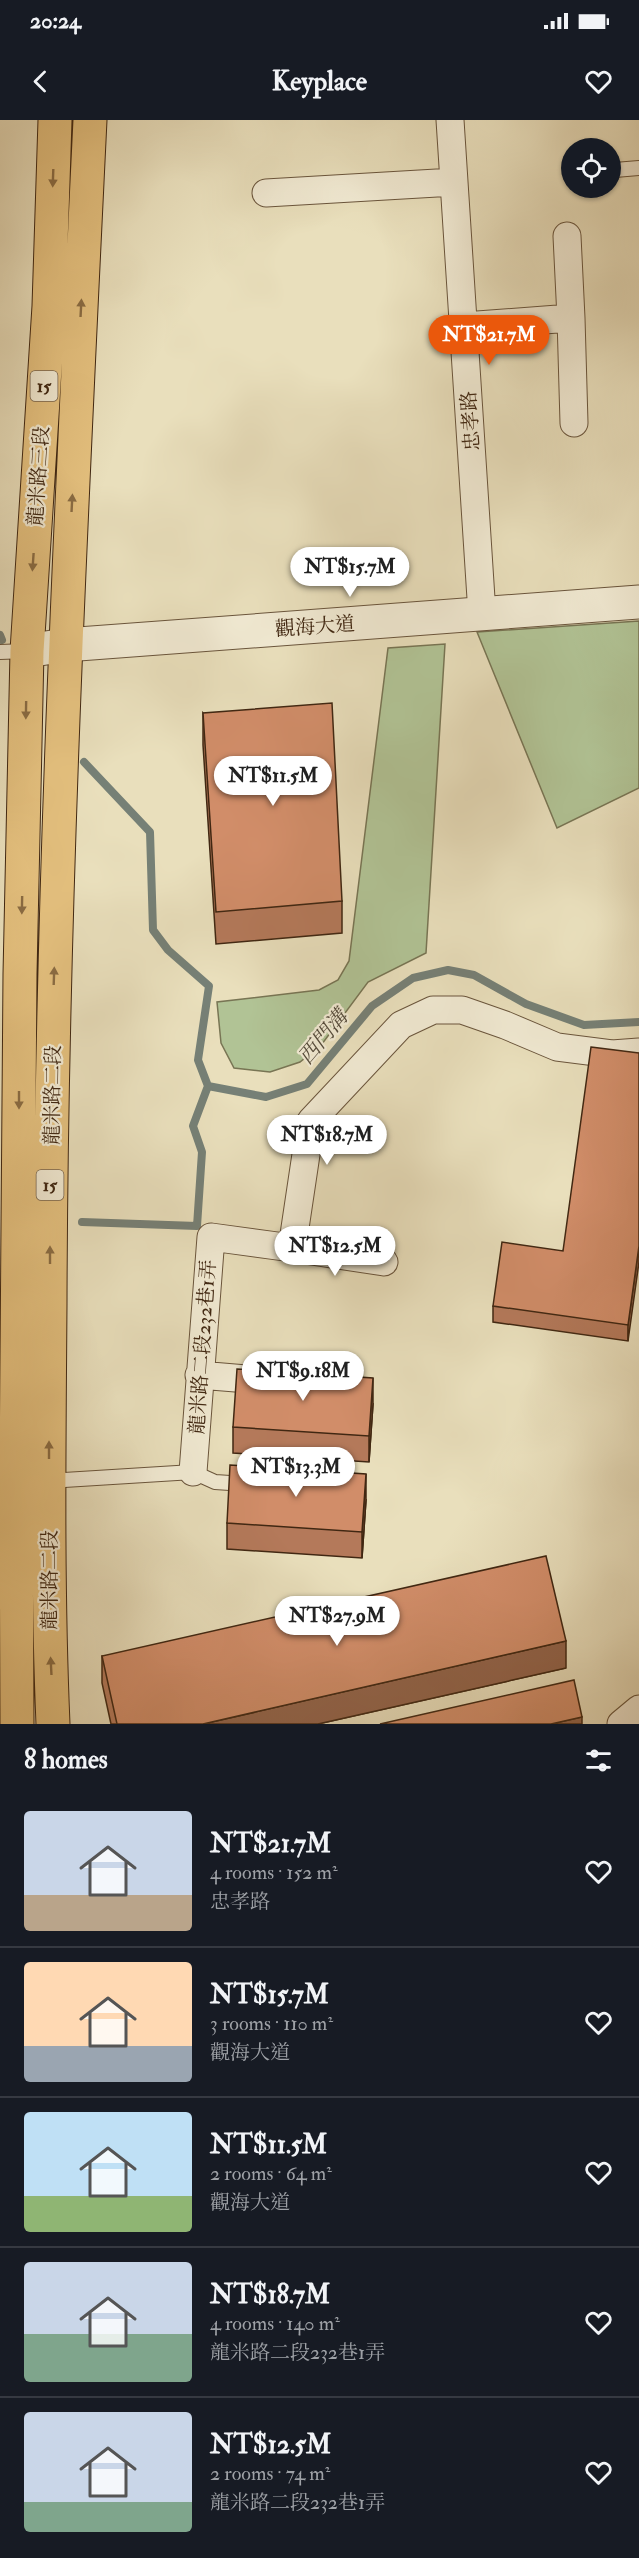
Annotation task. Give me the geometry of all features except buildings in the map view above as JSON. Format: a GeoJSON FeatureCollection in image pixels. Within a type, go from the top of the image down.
{"type":"FeatureCollection","features":[{"type":"Feature","properties":{"kind":"main road","name":"龍米路三段"},"geometry":{"type":"LineString","coordinates":[[14,652],[49,306],[55,120]]}},
{"type":"Feature","properties":{"kind":"main road","name":"龍米路三段"},"geometry":{"type":"LineString","coordinates":[[65,645],[90,120]]}},
{"type":"Feature","properties":{"kind":"main road","name":"龍米路二段"},"geometry":{"type":"LineString","coordinates":[[17,1724],[33,1481],[53,1014],[65,645]]}},
{"type":"Feature","properties":{"kind":"main road","name":"龍米路二段"},"geometry":{"type":"LineString","coordinates":[[14,652],[20,1016],[9,1289],[48,1613],[53,1724]]}},
{"type":"Feature","properties":{"kind":"main road"},"geometry":{"type":"LineString","coordinates":[[20,1016],[53,1014]]}},
{"type":"Feature","properties":{"kind":"street","name":"忠孝路"},"geometry":{"type":"LineString","coordinates":[[450,120],[482,614]]}},
{"type":"Feature","properties":{"kind":"street"},"geometry":{"type":"LineString","coordinates":[[266,193],[454,182]]}},
{"type":"Feature","properties":{"kind":"street"},"geometry":{"type":"LineString","coordinates":[[567,236],[574,423]]}},
{"type":"Feature","properties":{"kind":"street"},"geometry":{"type":"LineString","coordinates":[[464,326],[571,318]]}},
{"type":"Feature","properties":{"kind":"street","name":"觀海大道"},"geometry":{"type":"LineString","coordinates":[[14,652],[65,645],[639,602]]}},
{"type":"Feature","properties":{"kind":"street"},"geometry":{"type":"LineString","coordinates":[[384,1262],[292,1248],[311,1121],[401,1025],[433,1010],[462,1010],[557,1047],[612,1054],[639,1052]]}},
{"type":"Feature","properties":{"kind":"street","name":"龍米路二段232巷1弄"},"geometry":{"type":"LineString","coordinates":[[193,1472],[211,1237],[292,1248]]}},
{"type":"Feature","properties":{"kind":"street"},"geometry":{"type":"LineString","coordinates":[[199,1375],[294,1383]]}},
{"type":"Feature","properties":{"kind":"street"},"geometry":{"type":"LineString","coordinates":[[621,1724],[639,1709]]}},
{"type":"Feature","properties":{"kind":"lane"},"geometry":{"type":"LineString","coordinates":[[621,170],[639,168]]}},
{"type":"Feature","properties":{"kind":"lane"},"geometry":{"type":"LineString","coordinates":[[33,1481],[193,1472],[215,1482],[260,1485]]}},
{"type":"Feature","properties":{"kind":"green space"},"geometry":{"type":"Polygon","coordinates":[[[639,621],[639,788],[557,828],[477,632],[639,621]]]}},
{"type":"Feature","properties":{"kind":"green space"},"geometry":{"type":"Polygon","coordinates":[[[445,644],[426,953],[368,982],[322,1044],[300,1062],[270,1072],[234,1068],[221,1043],[217,1002],[319,990],[338,980],[349,961],[388,648],[445,644]]]}},
{"type":"Feature","properties":{"kind":"waterway","name":"西門溝"},"geometry":{"type":"LineString","coordinates":[[0,635],[2,640]]}},
{"type":"Feature","properties":{"kind":"waterway","name":"西門溝"},"geometry":{"type":"LineString","coordinates":[[84,762],[150,832],[153,930],[168,950],[209,986],[198,1060],[208,1086],[266,1097],[307,1084],[372,1006],[413,978],[448,970],[474,975],[526,1004],[584,1025],[639,1022]]}},
{"type":"Feature","properties":{"kind":"waterway"},"geometry":{"type":"LineString","coordinates":[[82,1222],[197,1226],[202,1152],[193,1126],[208,1086]]}}]}
